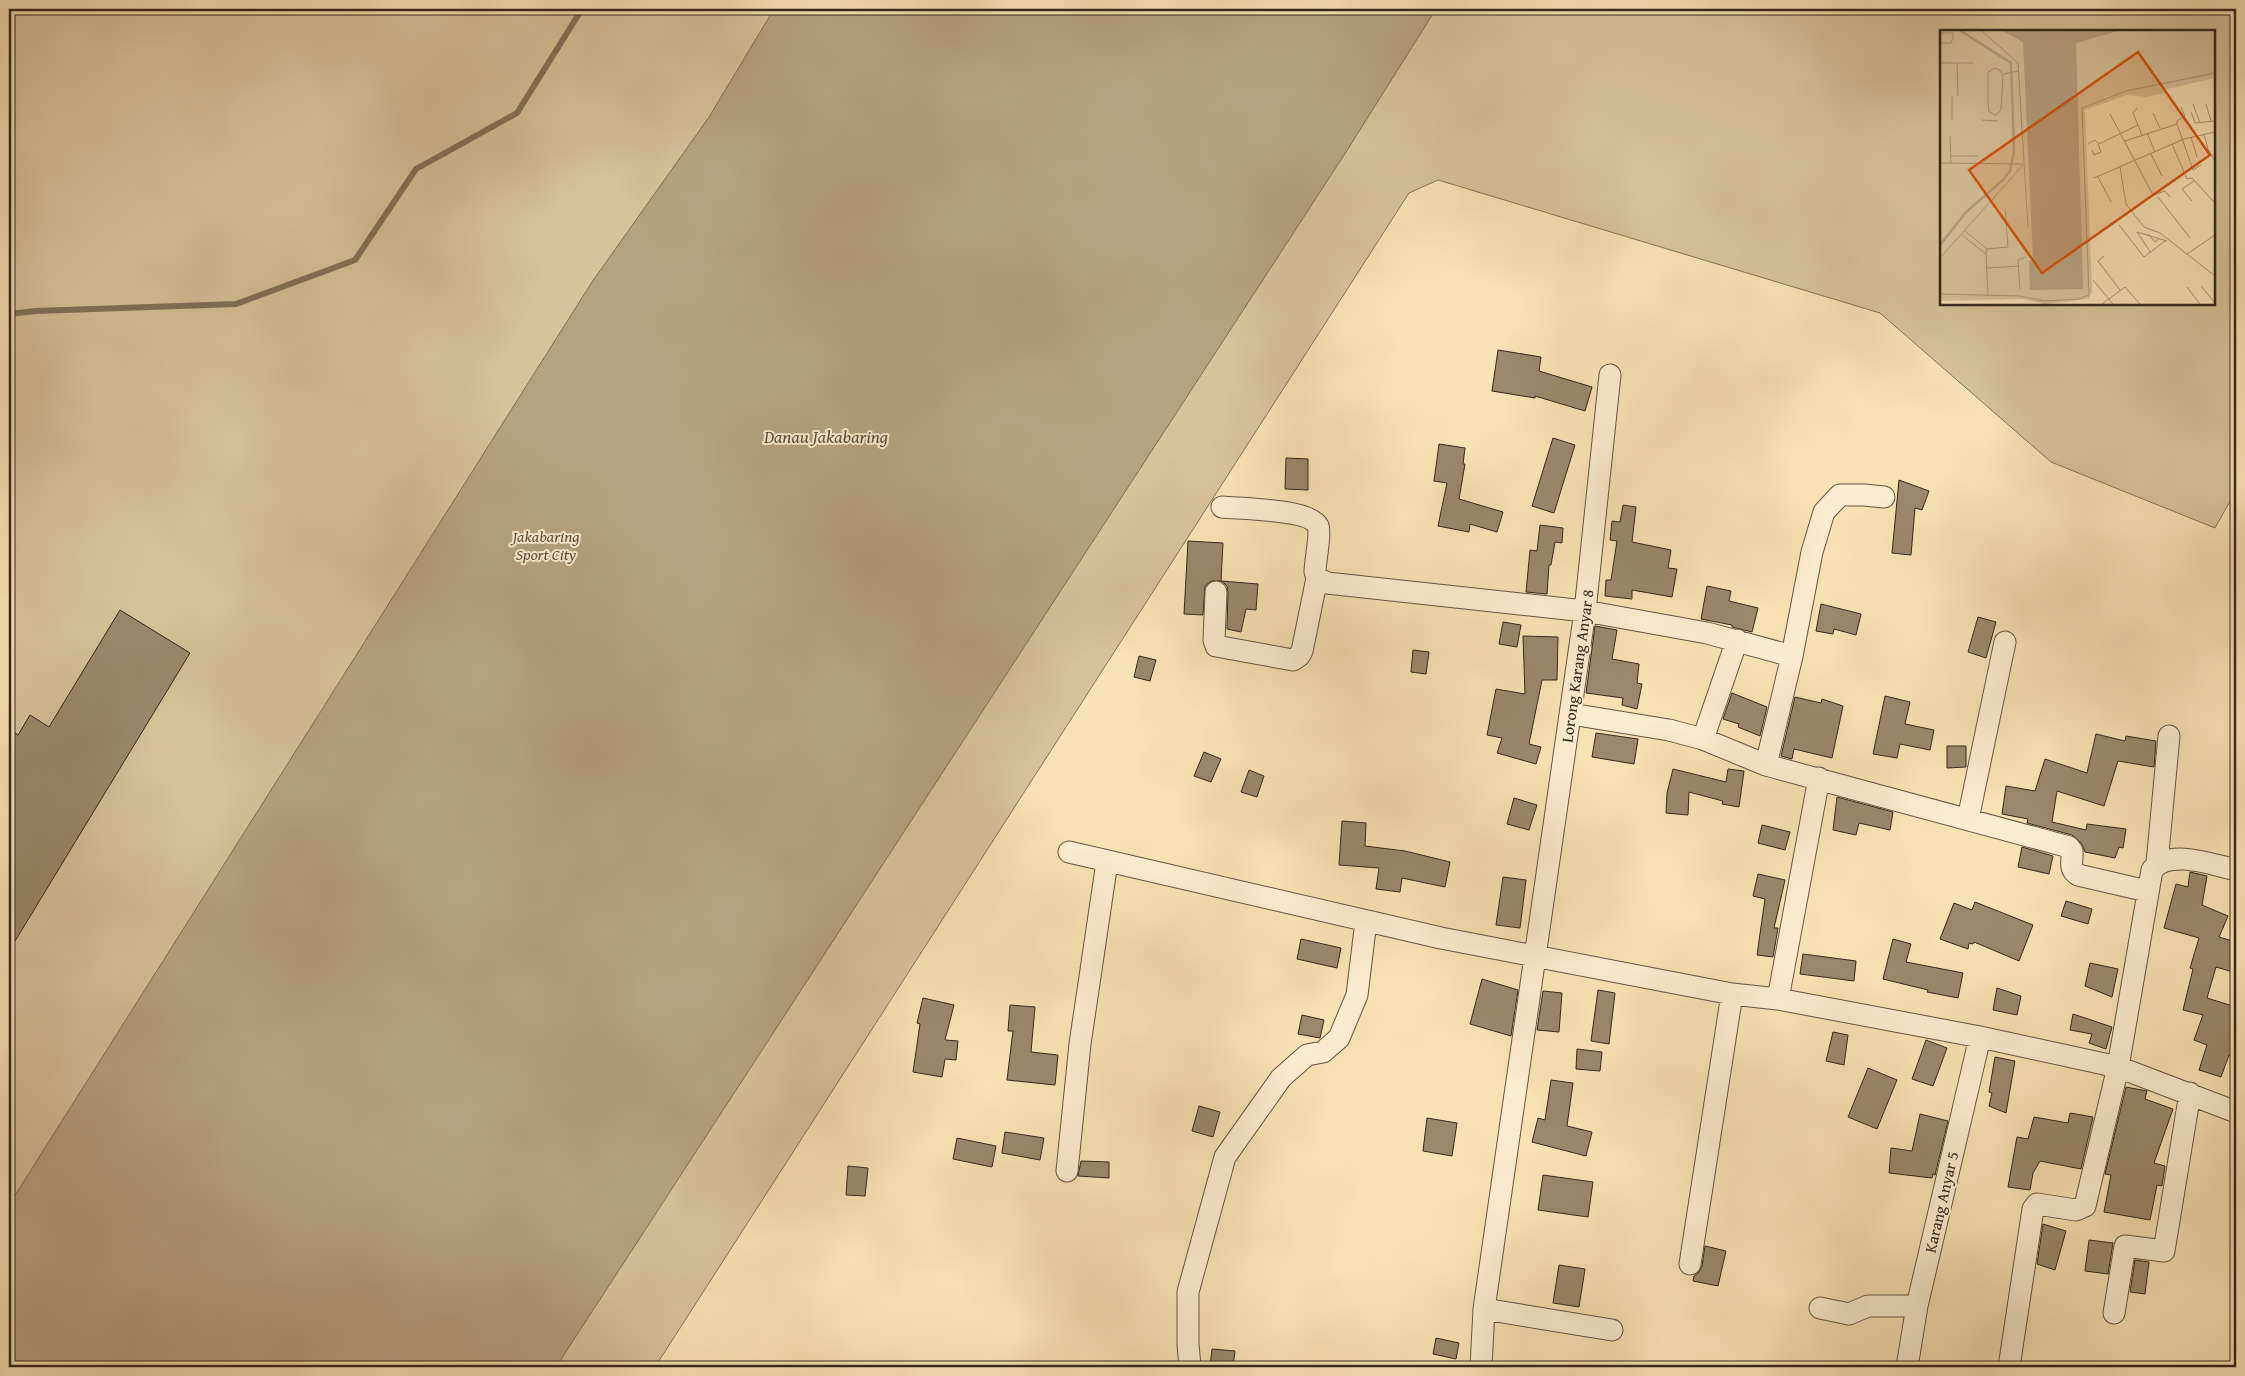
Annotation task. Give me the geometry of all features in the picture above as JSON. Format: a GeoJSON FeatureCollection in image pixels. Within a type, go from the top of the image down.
{"type":"FeatureCollection","features":[{"type":"Feature","properties":{"kind":"street","name":"Lorong Karang Anyar 8"},"geometry":{"type":"LineString","coordinates":[[1481,1367],[1484,1309],[1537,955],[1585,611],[1610,375]]}},
{"type":"Feature","properties":{"kind":"street"},"geometry":{"type":"LineString","coordinates":[[1766,765],[1792,656],[1812,552],[1824,512],[1840,495],[1884,497]]}},
{"type":"Feature","properties":{"kind":"street"},"geometry":{"type":"LineString","coordinates":[[1222,507],[1298,514],[1313,521],[1319,531],[1314,572],[1317,578],[1327,583],[1585,611],[1737,640],[1792,656]]}},
{"type":"Feature","properties":{"kind":"street"},"geometry":{"type":"LineString","coordinates":[[1216,592],[1214,640],[1216,646],[1293,660],[1302,651],[1317,578]]}},
{"type":"Feature","properties":{"kind":"street"},"geometry":{"type":"LineString","coordinates":[[1703,739],[1737,640]]}},
{"type":"Feature","properties":{"kind":"street"},"geometry":{"type":"LineString","coordinates":[[1968,819],[2005,642]]}},
{"type":"Feature","properties":{"kind":"street"},"geometry":{"type":"LineString","coordinates":[[1571,714],[1669,730],[1703,739],[1766,765],[2069,847],[2072,852],[2070,864],[2072,871],[2078,875],[2147,891]]}},
{"type":"Feature","properties":{"kind":"street"},"geometry":{"type":"LineString","coordinates":[[2008,1367],[2033,1209],[2037,1204],[2076,1210],[2085,1206],[2118,1068],[2149,876],[2157,863],[2170,736]]}},
{"type":"Feature","properties":{"kind":"street"},"geometry":{"type":"LineString","coordinates":[[1778,1000],[1818,778]]}},
{"type":"Feature","properties":{"kind":"street"},"geometry":{"type":"LineString","coordinates":[[1069,852],[1441,938],[1732,994],[1778,1000],[1980,1037],[2118,1068],[2190,1093],[2236,1112]]}},
{"type":"Feature","properties":{"kind":"street"},"geometry":{"type":"LineString","coordinates":[[2157,863],[2166,859],[2183,859],[2236,870]]}},
{"type":"Feature","properties":{"kind":"street"},"geometry":{"type":"LineString","coordinates":[[1067,1171],[1080,1044],[1107,862]]}},
{"type":"Feature","properties":{"kind":"street"},"geometry":{"type":"LineString","coordinates":[[1190,1367],[1188,1292],[1225,1158],[1281,1078],[1307,1055],[1323,1052],[1339,1038],[1357,996],[1366,921]]}},
{"type":"Feature","properties":{"kind":"street"},"geometry":{"type":"LineString","coordinates":[[1690,1264],[1732,994]]}},
{"type":"Feature","properties":{"kind":"street","name":"Karang Anyar 5"},"geometry":{"type":"LineString","coordinates":[[1906,1367],[1918,1306],[1980,1037]]}},
{"type":"Feature","properties":{"kind":"street"},"geometry":{"type":"LineString","coordinates":[[2114,1313],[2125,1246],[2164,1251],[2190,1093]]}},
{"type":"Feature","properties":{"kind":"street"},"geometry":{"type":"LineString","coordinates":[[1820,1308],[1849,1314],[1868,1306],[1918,1306]]}},
{"type":"Feature","properties":{"kind":"street"},"geometry":{"type":"LineString","coordinates":[[1484,1309],[1612,1330]]}},
{"type":"Feature","properties":{"kind":"green space","name":"Jakabaring Sport City"},"geometry":{"type":"Polygon","coordinates":[[[9,9],[2236,9],[2236,497],[2233,496],[2215,528],[2051,462],[1880,313],[1438,180],[1409,193],[655,1367],[9,1367],[9,9]]]}},
{"type":"Feature","properties":{"kind":"water","name":"Danau Jakabaring"},"geometry":{"type":"Polygon","coordinates":[[[774,9],[1436,9],[1346,152],[556,1367],[9,1367],[9,1201],[12,1200],[592,282],[709,117],[774,9]]]}},
{"type":"Feature","properties":{"kind":"building"},"geometry":{"type":"Polygon","coordinates":[[[1498,350],[1541,357],[1539,371],[1592,387],[1585,411],[1535,396],[1535,398],[1492,391],[1498,350]]]}},
{"type":"Feature","properties":{"kind":"building"},"geometry":{"type":"Polygon","coordinates":[[[1553,438],[1575,445],[1554,513],[1532,506],[1553,438]]]}},
{"type":"Feature","properties":{"kind":"building"},"geometry":{"type":"Polygon","coordinates":[[[1439,444],[1465,448],[1463,464],[1465,464],[1459,499],[1503,512],[1497,532],[1470,524],[1469,532],[1438,526],[1447,483],[1434,481],[1439,444]]]}},
{"type":"Feature","properties":{"kind":"building"},"geometry":{"type":"Polygon","coordinates":[[[1286,458],[1308,459],[1308,490],[1285,489],[1286,458]]]}},
{"type":"Feature","properties":{"kind":"building"},"geometry":{"type":"Polygon","coordinates":[[[1899,480],[1929,491],[1922,510],[1915,508],[1911,555],[1892,553],[1899,480]]]}},
{"type":"Feature","properties":{"kind":"building"},"geometry":{"type":"Polygon","coordinates":[[[1623,505],[1636,507],[1632,542],[1671,550],[1668,568],[1677,569],[1672,597],[1632,590],[1632,599],[1605,596],[1606,580],[1611,580],[1617,541],[1610,540],[1612,521],[1620,522],[1623,505]]]}},
{"type":"Feature","properties":{"kind":"building"},"geometry":{"type":"Polygon","coordinates":[[[1540,525],[1563,528],[1562,543],[1555,542],[1551,565],[1549,565],[1547,594],[1526,592],[1530,550],[1537,551],[1540,525]]]}},
{"type":"Feature","properties":{"kind":"building"},"geometry":{"type":"Polygon","coordinates":[[[1188,541],[1223,543],[1221,581],[1211,581],[1205,586],[1203,615],[1184,614],[1188,541]]]}},
{"type":"Feature","properties":{"kind":"building"},"geometry":{"type":"Polygon","coordinates":[[[1222,581],[1258,584],[1256,610],[1246,609],[1241,632],[1227,629],[1228,592],[1227,586],[1222,581]]]}},
{"type":"Feature","properties":{"kind":"building"},"geometry":{"type":"Polygon","coordinates":[[[1707,586],[1731,591],[1729,601],[1758,608],[1752,632],[1732,627],[1732,625],[1701,619],[1707,586]]]}},
{"type":"Feature","properties":{"kind":"building"},"geometry":{"type":"Polygon","coordinates":[[[1821,604],[1861,614],[1856,635],[1834,629],[1833,634],[1816,631],[1821,604]]]}},
{"type":"Feature","properties":{"kind":"building"},"geometry":{"type":"Polygon","coordinates":[[[120,610],[190,653],[9,951],[9,729],[18,735],[30,715],[49,727],[120,610]]]}},
{"type":"Feature","properties":{"kind":"building"},"geometry":{"type":"Polygon","coordinates":[[[1978,617],[1996,622],[1986,658],[1968,652],[1978,617]]]}},
{"type":"Feature","properties":{"kind":"building"},"geometry":{"type":"Polygon","coordinates":[[[1503,622],[1521,625],[1517,647],[1499,644],[1503,622]]]}},
{"type":"Feature","properties":{"kind":"building"},"geometry":{"type":"Polygon","coordinates":[[[1595,626],[1617,630],[1612,659],[1639,664],[1637,683],[1642,684],[1637,709],[1622,705],[1623,698],[1586,693],[1595,626]]]}},
{"type":"Feature","properties":{"kind":"building"},"geometry":{"type":"Polygon","coordinates":[[[1523,636],[1558,637],[1557,680],[1542,680],[1529,744],[1541,747],[1536,764],[1497,753],[1502,738],[1487,735],[1496,689],[1525,694],[1523,636]]]}},
{"type":"Feature","properties":{"kind":"building"},"geometry":{"type":"Polygon","coordinates":[[[1413,650],[1429,652],[1426,674],[1411,672],[1413,650]]]}},
{"type":"Feature","properties":{"kind":"building"},"geometry":{"type":"Polygon","coordinates":[[[1139,656],[1156,660],[1150,681],[1134,677],[1139,656]]]}},
{"type":"Feature","properties":{"kind":"building"},"geometry":{"type":"Polygon","coordinates":[[[1732,693],[1767,707],[1760,736],[1738,727],[1739,724],[1723,719],[1732,693]]]}},
{"type":"Feature","properties":{"kind":"building"},"geometry":{"type":"Polygon","coordinates":[[[1885,696],[1910,702],[1905,724],[1934,730],[1930,750],[1900,744],[1897,758],[1873,754],[1885,696]]]}},
{"type":"Feature","properties":{"kind":"building"},"geometry":{"type":"Polygon","coordinates":[[[1795,697],[1821,703],[1822,699],[1843,706],[1832,758],[1794,749],[1792,759],[1781,756],[1795,697]]]}},
{"type":"Feature","properties":{"kind":"building"},"geometry":{"type":"Polygon","coordinates":[[[1596,733],[1638,739],[1634,764],[1592,757],[1596,733]]]}},
{"type":"Feature","properties":{"kind":"building"},"geometry":{"type":"Polygon","coordinates":[[[2096,734],[2125,741],[2126,736],[2156,741],[2154,767],[2118,761],[2104,806],[2057,791],[2052,822],[2086,830],[2087,824],[2126,829],[2123,848],[2119,847],[2115,858],[2085,852],[2082,844],[2072,835],[2027,823],[2028,819],[2002,814],[2006,786],[2035,791],[2045,759],[2087,773],[2096,734]]]}},
{"type":"Feature","properties":{"kind":"building"},"geometry":{"type":"Polygon","coordinates":[[[1947,746],[1966,746],[1966,767],[1947,768],[1947,746]]]}},
{"type":"Feature","properties":{"kind":"building"},"geometry":{"type":"Polygon","coordinates":[[[1204,752],[1221,759],[1211,782],[1194,776],[1204,752]]]}},
{"type":"Feature","properties":{"kind":"building"},"geometry":{"type":"Polygon","coordinates":[[[1673,769],[1726,782],[1728,769],[1744,771],[1739,807],[1722,804],[1723,801],[1689,792],[1688,815],[1666,813],[1667,793],[1673,769]]]}},
{"type":"Feature","properties":{"kind":"building"},"geometry":{"type":"Polygon","coordinates":[[[1249,770],[1264,776],[1257,797],[1241,792],[1249,770]]]}},
{"type":"Feature","properties":{"kind":"building"},"geometry":{"type":"Polygon","coordinates":[[[1837,797],[1893,812],[1890,830],[1859,823],[1856,835],[1833,830],[1837,797]]]}},
{"type":"Feature","properties":{"kind":"building"},"geometry":{"type":"Polygon","coordinates":[[[1514,798],[1537,805],[1529,830],[1507,824],[1514,798]]]}},
{"type":"Feature","properties":{"kind":"building"},"geometry":{"type":"Polygon","coordinates":[[[1342,821],[1366,823],[1365,846],[1405,851],[1450,862],[1445,887],[1402,878],[1400,892],[1376,889],[1379,868],[1339,865],[1342,821]]]}},
{"type":"Feature","properties":{"kind":"building"},"geometry":{"type":"Polygon","coordinates":[[[1762,825],[1790,832],[1785,850],[1758,843],[1762,825]]]}},
{"type":"Feature","properties":{"kind":"building"},"geometry":{"type":"Polygon","coordinates":[[[2022,847],[2053,856],[2049,874],[2018,867],[2022,847]]]}},
{"type":"Feature","properties":{"kind":"building"},"geometry":{"type":"Polygon","coordinates":[[[2190,872],[2207,876],[2202,905],[2228,916],[2219,937],[2236,942],[2236,973],[2216,967],[2207,998],[2236,1007],[2236,1058],[2229,1055],[2221,1077],[2199,1070],[2207,1045],[2194,1040],[2203,1015],[2183,1010],[2193,969],[2190,968],[2199,938],[2164,928],[2176,884],[2188,887],[2190,872]]]}},
{"type":"Feature","properties":{"kind":"building"},"geometry":{"type":"Polygon","coordinates":[[[1758,874],[1785,880],[1774,928],[1778,928],[1773,957],[1757,955],[1765,899],[1753,896],[1758,874]]]}},
{"type":"Feature","properties":{"kind":"building"},"geometry":{"type":"Polygon","coordinates":[[[1503,877],[1526,880],[1520,928],[1496,925],[1503,877]]]}},
{"type":"Feature","properties":{"kind":"building"},"geometry":{"type":"Polygon","coordinates":[[[2066,901],[2092,909],[2088,924],[2061,916],[2066,901]]]}},
{"type":"Feature","properties":{"kind":"building"},"geometry":{"type":"Polygon","coordinates":[[[1975,902],[2033,925],[2019,961],[1974,942],[1973,944],[1969,943],[1968,949],[1940,939],[1954,903],[1972,910],[1975,902]]]}},
{"type":"Feature","properties":{"kind":"building"},"geometry":{"type":"Polygon","coordinates":[[[1301,939],[1341,948],[1337,968],[1297,959],[1301,939]]]}},
{"type":"Feature","properties":{"kind":"building"},"geometry":{"type":"Polygon","coordinates":[[[1893,939],[1911,944],[1906,962],[1963,973],[1958,998],[1927,992],[1928,990],[1883,979],[1893,939]]]}},
{"type":"Feature","properties":{"kind":"building"},"geometry":{"type":"Polygon","coordinates":[[[1803,954],[1856,961],[1854,981],[1800,974],[1803,954]]]}},
{"type":"Feature","properties":{"kind":"building"},"geometry":{"type":"Polygon","coordinates":[[[2090,963],[2118,969],[2112,997],[2085,986],[2090,963]]]}},
{"type":"Feature","properties":{"kind":"building"},"geometry":{"type":"Polygon","coordinates":[[[1482,979],[1518,990],[1511,1036],[1470,1024],[1482,979]]]}},
{"type":"Feature","properties":{"kind":"building"},"geometry":{"type":"Polygon","coordinates":[[[1997,988],[2021,996],[2017,1015],[1993,1010],[1997,988]]]}},
{"type":"Feature","properties":{"kind":"building"},"geometry":{"type":"Polygon","coordinates":[[[1598,990],[1615,993],[1609,1044],[1591,1041],[1598,990]]]}},
{"type":"Feature","properties":{"kind":"building"},"geometry":{"type":"Polygon","coordinates":[[[1543,991],[1562,993],[1559,1032],[1537,1030],[1543,991]]]}},
{"type":"Feature","properties":{"kind":"building"},"geometry":{"type":"Polygon","coordinates":[[[923,998],[954,1005],[945,1040],[958,1041],[956,1060],[945,1059],[942,1077],[913,1072],[920,1024],[917,1023],[923,998]]]}},
{"type":"Feature","properties":{"kind":"building"},"geometry":{"type":"Polygon","coordinates":[[[1010,1005],[1035,1007],[1031,1052],[1058,1055],[1055,1085],[1007,1080],[1013,1031],[1008,1031],[1010,1005]]]}},
{"type":"Feature","properties":{"kind":"building"},"geometry":{"type":"Polygon","coordinates":[[[2073,1014],[2112,1027],[2106,1049],[2089,1043],[2092,1034],[2070,1030],[2073,1014]]]}},
{"type":"Feature","properties":{"kind":"building"},"geometry":{"type":"Polygon","coordinates":[[[1302,1015],[1324,1020],[1320,1038],[1298,1034],[1302,1015]]]}},
{"type":"Feature","properties":{"kind":"building"},"geometry":{"type":"Polygon","coordinates":[[[1833,1032],[1848,1035],[1844,1065],[1826,1061],[1833,1032]]]}},
{"type":"Feature","properties":{"kind":"building"},"geometry":{"type":"Polygon","coordinates":[[[1926,1040],[1947,1048],[1933,1086],[1912,1079],[1926,1040]]]}},
{"type":"Feature","properties":{"kind":"building"},"geometry":{"type":"Polygon","coordinates":[[[1577,1049],[1602,1052],[1600,1071],[1576,1069],[1577,1049]]]}},
{"type":"Feature","properties":{"kind":"building"},"geometry":{"type":"Polygon","coordinates":[[[1995,1057],[2015,1061],[2006,1113],[1989,1106],[1992,1093],[1989,1092],[1995,1057]]]}},
{"type":"Feature","properties":{"kind":"building"},"geometry":{"type":"Polygon","coordinates":[[[1868,1068],[1897,1080],[1877,1129],[1848,1117],[1868,1068]]]}},
{"type":"Feature","properties":{"kind":"building"},"geometry":{"type":"Polygon","coordinates":[[[1551,1080],[1573,1083],[1567,1126],[1592,1132],[1586,1156],[1532,1142],[1538,1118],[1545,1120],[1551,1080]]]}},
{"type":"Feature","properties":{"kind":"building"},"geometry":{"type":"Polygon","coordinates":[[[2126,1087],[2147,1091],[2145,1099],[2173,1109],[2154,1163],[2165,1166],[2162,1186],[2157,1185],[2150,1220],[2104,1212],[2111,1175],[2105,1174],[2126,1087]]]}},
{"type":"Feature","properties":{"kind":"building"},"geometry":{"type":"Polygon","coordinates":[[[1199,1106],[1220,1112],[1213,1137],[1192,1131],[1199,1106]]]}},
{"type":"Feature","properties":{"kind":"building"},"geometry":{"type":"Polygon","coordinates":[[[2070,1113],[2093,1117],[2081,1169],[2040,1161],[2033,1173],[2030,1190],[2008,1187],[2017,1137],[2028,1139],[2034,1117],[2068,1123],[2070,1113]]]}},
{"type":"Feature","properties":{"kind":"building"},"geometry":{"type":"Polygon","coordinates":[[[1920,1114],[1948,1121],[1935,1175],[1933,1174],[1932,1178],[1889,1173],[1891,1148],[1912,1151],[1920,1114]]]}},
{"type":"Feature","properties":{"kind":"building"},"geometry":{"type":"Polygon","coordinates":[[[1427,1118],[1457,1123],[1452,1156],[1423,1151],[1427,1118]]]}},
{"type":"Feature","properties":{"kind":"building"},"geometry":{"type":"Polygon","coordinates":[[[1005,1132],[1044,1138],[1040,1160],[1002,1153],[1005,1132]]]}},
{"type":"Feature","properties":{"kind":"building"},"geometry":{"type":"Polygon","coordinates":[[[957,1138],[996,1146],[992,1167],[953,1159],[957,1138]]]}},
{"type":"Feature","properties":{"kind":"building"},"geometry":{"type":"Polygon","coordinates":[[[1081,1161],[1109,1162],[1109,1178],[1078,1176],[1081,1161]]]}},
{"type":"Feature","properties":{"kind":"building"},"geometry":{"type":"Polygon","coordinates":[[[848,1166],[868,1168],[865,1196],[846,1195],[848,1166]]]}},
{"type":"Feature","properties":{"kind":"building"},"geometry":{"type":"Polygon","coordinates":[[[1543,1175],[1593,1182],[1588,1217],[1538,1210],[1543,1175]]]}},
{"type":"Feature","properties":{"kind":"building"},"geometry":{"type":"Polygon","coordinates":[[[2043,1224],[2066,1231],[2055,1270],[2037,1264],[2043,1224]]]}},
{"type":"Feature","properties":{"kind":"building"},"geometry":{"type":"Polygon","coordinates":[[[2089,1240],[2113,1243],[2108,1274],[2085,1271],[2089,1240]]]}},
{"type":"Feature","properties":{"kind":"building"},"geometry":{"type":"Polygon","coordinates":[[[1705,1246],[1726,1251],[1718,1286],[1693,1281],[1694,1276],[1702,1266],[1705,1246]]]}},
{"type":"Feature","properties":{"kind":"building"},"geometry":{"type":"Polygon","coordinates":[[[2135,1260],[2149,1262],[2145,1294],[2130,1292],[2135,1260]]]}},
{"type":"Feature","properties":{"kind":"building"},"geometry":{"type":"Polygon","coordinates":[[[1559,1265],[1585,1269],[1579,1307],[1553,1303],[1559,1265]]]}},
{"type":"Feature","properties":{"kind":"building"},"geometry":{"type":"Polygon","coordinates":[[[1436,1338],[1459,1343],[1456,1359],[1433,1354],[1436,1338]]]}},
{"type":"Feature","properties":{"kind":"building"},"geometry":{"type":"Polygon","coordinates":[[[1212,1349],[1235,1351],[1233,1367],[1210,1367],[1212,1349]]]}},
{"type":"Feature","properties":{"kind":"waterway"},"geometry":{"type":"LineString","coordinates":[[9,314],[36,311],[236,304],[355,260],[416,169],[517,113],[582,9]]}}]}
